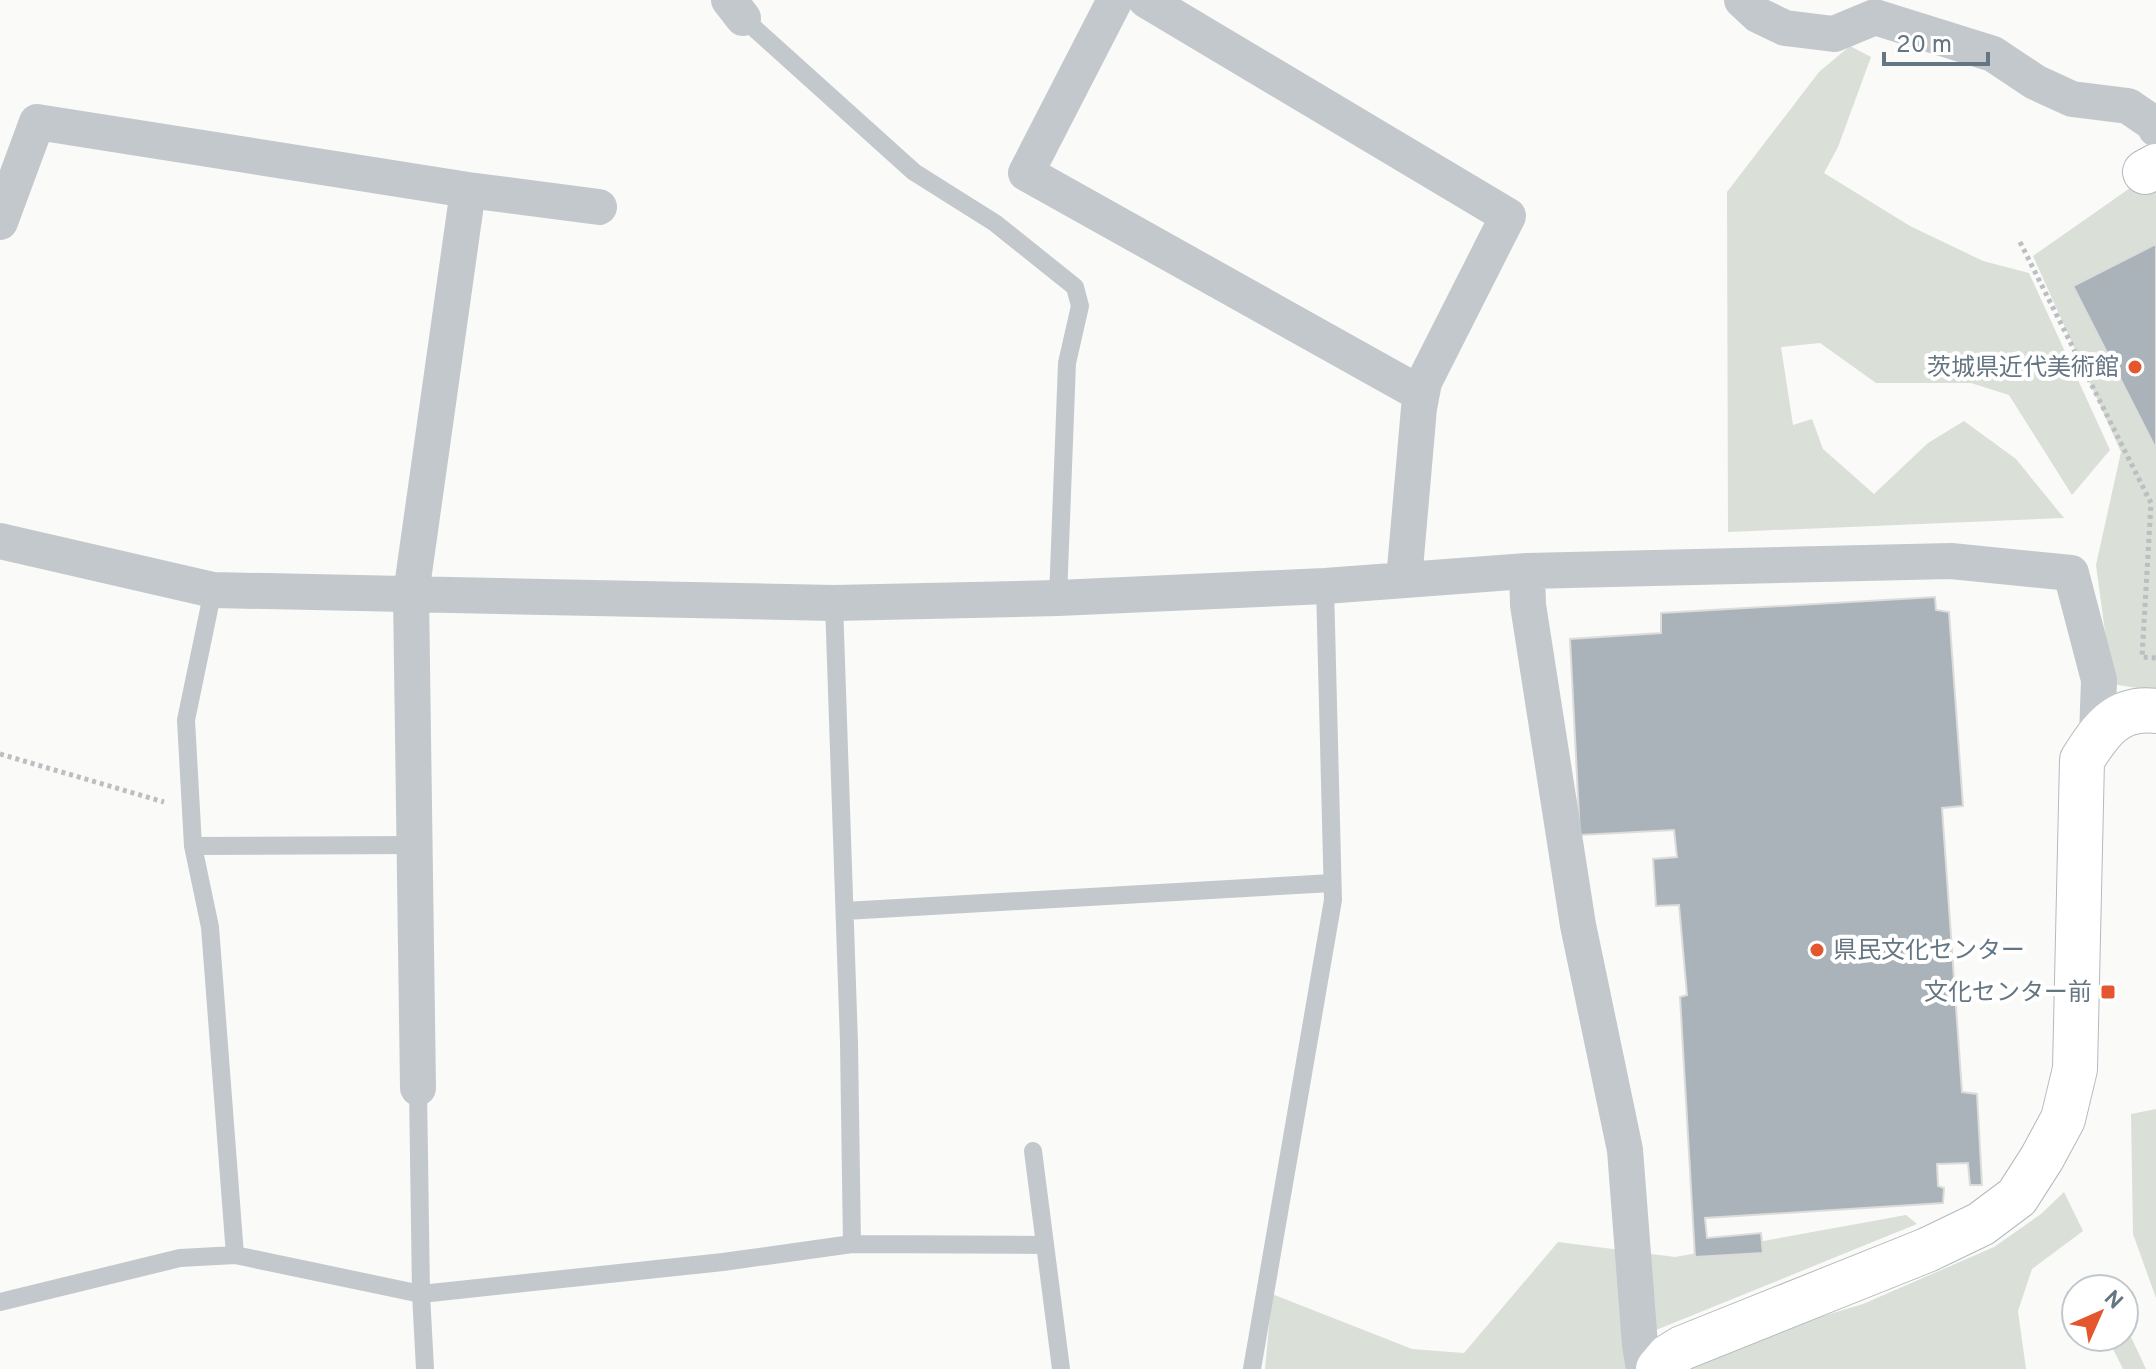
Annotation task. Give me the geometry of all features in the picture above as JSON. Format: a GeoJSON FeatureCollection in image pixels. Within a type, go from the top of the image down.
{"type":"FeatureCollection","features":[{"type":"Feature","properties":{"kind":"street"},"geometry":{"type":"LineString","coordinates":[[1115,0],[1026,173],[1421,394]]}},
{"type":"Feature","properties":{"kind":"street"},"geometry":{"type":"LineString","coordinates":[[1146,0],[1508,216],[1424,382],[1404,580]]}},
{"type":"Feature","properties":{"kind":"street"},"geometry":{"type":"LineString","coordinates":[[1742,0],[1758,15],[1785,28],[1834,34],[1875,17],[1978,49],[1993,54],[2035,82],[2072,99],[2128,106],[2153,123],[2156,129]]}},
{"type":"Feature","properties":{"kind":"street"},"geometry":{"type":"LineString","coordinates":[[0,222],[37,122],[468,190],[599,207]]}},
{"type":"Feature","properties":{"kind":"street"},"geometry":{"type":"LineString","coordinates":[[418,1088],[411,594],[468,190]]}},
{"type":"Feature","properties":{"kind":"street"},"geometry":{"type":"LineString","coordinates":[[0,541],[213,590],[834,603],[1058,598],[1325,586],[1527,571],[1951,561],[2071,573],[2099,680],[2097,736]]}},
{"type":"Feature","properties":{"kind":"street"},"geometry":{"type":"LineString","coordinates":[[1527,571],[1528,605],[1578,925],[1625,1150],[1644,1369]]}},
{"type":"Feature","properties":{"kind":"street"},"geometry":{"type":"LineString","coordinates":[[1658,1369],[1669,1356],[1682,1348],[1927,1250],[1981,1224],[2017,1197],[2063,1119],[2075,1069],[2082,760],[2097,736],[2114,718],[2145,709],[2156,711]]}},
{"type":"Feature","properties":{"kind":"lane"},"geometry":{"type":"LineString","coordinates":[[736,9],[914,172],[995,223],[1075,287],[1080,306],[1067,363],[1058,598]]}},
{"type":"Feature","properties":{"kind":"lane"},"geometry":{"type":"LineString","coordinates":[[1252,1369],[1333,900],[1325,586]]}},
{"type":"Feature","properties":{"kind":"lane"},"geometry":{"type":"LineString","coordinates":[[213,590],[186,720],[193,846],[210,927],[235,1255]]}},
{"type":"Feature","properties":{"kind":"lane"},"geometry":{"type":"LineString","coordinates":[[834,603],[849,1043],[852,1244]]}},
{"type":"Feature","properties":{"kind":"lane"},"geometry":{"type":"LineString","coordinates":[[193,846],[414,845]]}},
{"type":"Feature","properties":{"kind":"lane"},"geometry":{"type":"LineString","coordinates":[[845,911],[1332,883]]}},
{"type":"Feature","properties":{"kind":"lane"},"geometry":{"type":"LineString","coordinates":[[418,1088],[425,1369]]}},
{"type":"Feature","properties":{"kind":"lane"},"geometry":{"type":"LineString","coordinates":[[1033,1151],[1061,1369]]}},
{"type":"Feature","properties":{"kind":"lane"},"geometry":{"type":"LineString","coordinates":[[0,1302],[180,1258],[235,1255],[421,1294],[723,1262],[852,1244],[1044,1245]]}},
{"type":"Feature","properties":{"kind":"path"},"geometry":{"type":"LineString","coordinates":[[2020,242],[2151,503],[2142,657],[2156,658]]}},
{"type":"Feature","properties":{"kind":"path"},"geometry":{"type":"LineString","coordinates":[[0,754],[191,810]]}},
{"type":"Feature","properties":{"kind":"shaded area"},"geometry":{"type":"Polygon","coordinates":[[[1850,46],[1871,57],[1838,147],[1824,173],[1910,226],[1983,261],[2029,273],[2110,450],[2072,495],[2009,395],[1971,383],[1876,383],[1820,343],[1781,347],[1793,425],[1812,419],[1823,449],[1874,494],[1928,443],[1964,421],[2016,459],[2064,518],[1728,532],[1727,192],[1819,72],[1850,46]]]}},
{"type":"Feature","properties":{"kind":"shaded area"},"geometry":{"type":"Polygon","coordinates":[[[2156,175],[2156,691],[2112,684],[2096,565],[2121,452],[2033,256],[2133,186],[2156,175]]]}},
{"type":"Feature","properties":{"kind":"shaded area"},"geometry":{"type":"Polygon","coordinates":[[[2156,1109],[2156,1298],[2133,1234],[2131,1114],[2156,1109]]]}},
{"type":"Feature","properties":{"kind":"shaded area"},"geometry":{"type":"Polygon","coordinates":[[[2064,1192],[2083,1231],[2032,1269],[2018,1311],[2026,1369],[1687,1369],[1753,1337],[1863,1304],[1994,1247],[2041,1214],[2064,1192]]]}},
{"type":"Feature","properties":{"kind":"shaded area"},"geometry":{"type":"Polygon","coordinates":[[[1906,1215],[1917,1224],[1656,1330],[1637,1369],[1265,1369],[1272,1294],[1412,1349],[1464,1353],[1558,1242],[1675,1257],[1906,1215]]]}},
{"type":"Feature","properties":{"kind":"shaded area"},"geometry":{"type":"Polygon","coordinates":[[[2115,1353],[2139,1353],[2146,1369],[2123,1369],[2115,1353]]]}},
{"type":"Feature","properties":{"kind":"building","name":"茨城県近代美術館"},"geometry":{"type":"Polygon","coordinates":[[[2156,244],[2156,449],[2073,286],[2156,244]]]}},
{"type":"Feature","properties":{"kind":"building","name":"県民文化センター"},"geometry":{"type":"Polygon","coordinates":[[[1935,597],[1936,610],[1949,612],[1963,806],[1942,808],[1962,1092],[1977,1094],[1982,1185],[1970,1185],[1968,1163],[1937,1164],[1938,1186],[1944,1188],[1943,1203],[1705,1218],[1707,1238],[1761,1233],[1763,1253],[1695,1257],[1680,997],[1687,995],[1679,905],[1656,906],[1653,859],[1677,857],[1674,830],[1580,835],[1570,639],[1661,633],[1661,613],[1935,597]]]}},
{"type":"Feature","properties":{"kind":"place","name":"茨城県近代美術館"},"geometry":{"type":"Point","coordinates":[2135,367]}},
{"type":"Feature","properties":{"kind":"place","name":"県民文化センター"},"geometry":{"type":"Point","coordinates":[1817,950]}},
{"type":"Feature","properties":{"kind":"place","name":"文化センター前"},"geometry":{"type":"Point","coordinates":[2108,992]}}]}
